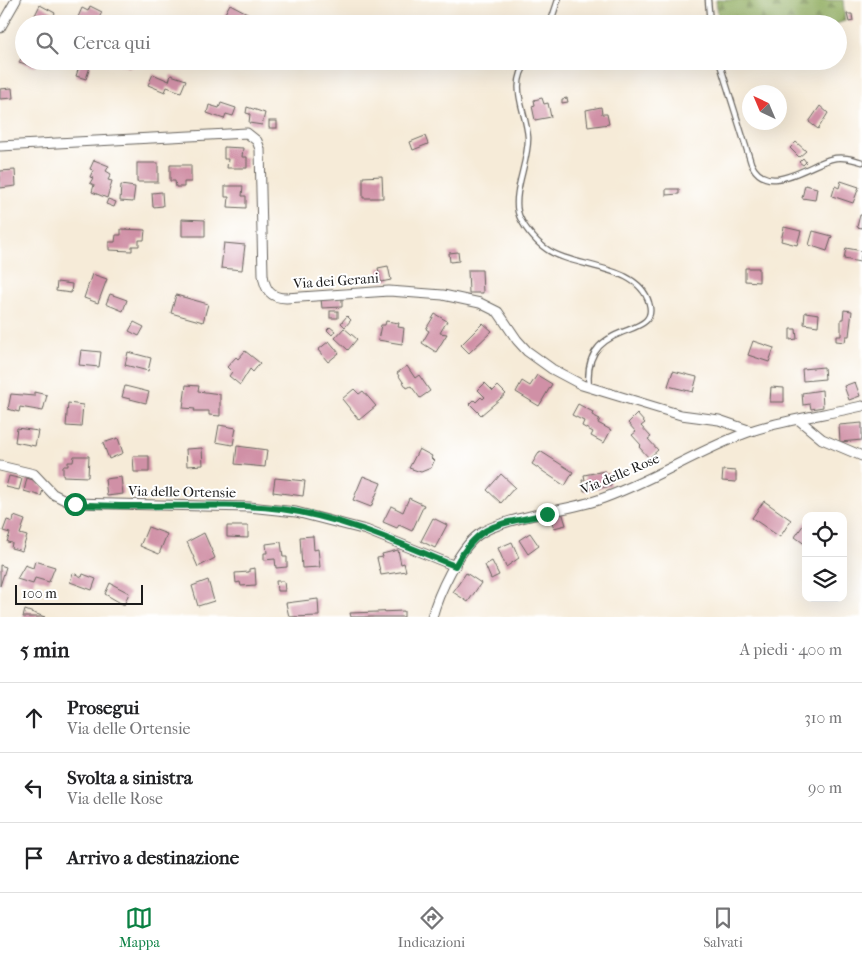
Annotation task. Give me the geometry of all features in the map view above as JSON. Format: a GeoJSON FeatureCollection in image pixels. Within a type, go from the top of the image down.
{"type":"FeatureCollection","features":[{"type":"Feature","properties":{"kind":"street"},"geometry":{"type":"LineString","coordinates":[[0,28],[16,0]]}},
{"type":"Feature","properties":{"kind":"street","name":"Via dei Gerani"},"geometry":{"type":"LineString","coordinates":[[0,146],[247,133],[257,141],[260,149],[262,275],[265,287],[271,294],[286,298],[399,292],[448,296],[484,304],[498,312],[527,351],[552,369],[589,388],[645,402],[681,415],[725,421],[751,431]]}},
{"type":"Feature","properties":{"kind":"street","name":"Via delle Rose"},"geometry":{"type":"LineString","coordinates":[[432,617],[455,566],[468,545],[482,532],[509,522],[572,508],[604,498],[751,431],[862,406]]}},
{"type":"Feature","properties":{"kind":"street"},"geometry":{"type":"LineString","coordinates":[[799,420],[817,436],[862,456]]}},
{"type":"Feature","properties":{"kind":"street","name":"Via delle Ortensie"},"geometry":{"type":"LineString","coordinates":[[0,466],[36,476],[53,494],[71,503],[256,508],[296,512],[366,530],[455,566]]}},
{"type":"Feature","properties":{"kind":"lane"},"geometry":{"type":"LineString","coordinates":[[553,15],[558,0]]}},
{"type":"Feature","properties":{"kind":"lane"},"geometry":{"type":"LineString","coordinates":[[708,0],[709,15]]}},
{"type":"Feature","properties":{"kind":"lane"},"geometry":{"type":"LineString","coordinates":[[522,70],[518,83],[528,138],[517,206],[520,218],[546,249],[624,276],[641,290],[650,304],[650,314],[644,323],[608,338],[595,349],[588,365],[589,388]]}},
{"type":"Feature","properties":{"kind":"lane"},"geometry":{"type":"LineString","coordinates":[[722,70],[751,163],[758,174],[765,177],[784,178],[800,174],[832,158],[846,158],[862,162]]}},
{"type":"Feature","properties":{"kind":"green space"},"geometry":{"type":"Polygon","coordinates":[[[716,0],[843,0],[844,15],[718,15],[716,0]]]}},
{"type":"Feature","properties":{"kind":"building"},"geometry":{"type":"Polygon","coordinates":[[[230,4],[251,15],[224,15],[230,4]]]}},
{"type":"Feature","properties":{"kind":"building"},"geometry":{"type":"Polygon","coordinates":[[[40,5],[55,13],[54,15],[35,15],[40,5]]]}},
{"type":"Feature","properties":{"kind":"building"},"geometry":{"type":"Polygon","coordinates":[[[90,6],[102,12],[100,15],[79,15],[82,8],[88,11],[90,6]]]}},
{"type":"Feature","properties":{"kind":"building"},"geometry":{"type":"Polygon","coordinates":[[[847,14],[852,14],[853,21],[849,22],[847,14]]]}},
{"type":"Feature","properties":{"kind":"building"},"geometry":{"type":"Polygon","coordinates":[[[78,70],[89,70],[86,79],[76,76],[78,70]]]}},
{"type":"Feature","properties":{"kind":"building"},"geometry":{"type":"Polygon","coordinates":[[[153,74],[169,81],[171,75],[186,80],[181,92],[167,87],[165,92],[148,85],[153,74]]]}},
{"type":"Feature","properties":{"kind":"building"},"geometry":{"type":"Polygon","coordinates":[[[12,88],[13,98],[0,99],[0,89],[12,88]]]}},
{"type":"Feature","properties":{"kind":"building"},"geometry":{"type":"Polygon","coordinates":[[[542,98],[544,104],[548,103],[551,117],[535,120],[532,106],[535,105],[534,100],[542,98]]]}},
{"type":"Feature","properties":{"kind":"building"},"geometry":{"type":"Polygon","coordinates":[[[567,98],[568,102],[562,103],[562,99],[567,98]]]}},
{"type":"Feature","properties":{"kind":"building"},"geometry":{"type":"Polygon","coordinates":[[[221,103],[236,108],[233,116],[226,114],[224,119],[207,113],[209,105],[219,108],[221,103]]]}},
{"type":"Feature","properties":{"kind":"building"},"geometry":{"type":"Polygon","coordinates":[[[820,106],[828,113],[818,129],[809,122],[820,106]]]}},
{"type":"Feature","properties":{"kind":"building"},"geometry":{"type":"Polygon","coordinates":[[[247,107],[265,113],[262,125],[249,123],[250,114],[246,113],[247,107]]]}},
{"type":"Feature","properties":{"kind":"building"},"geometry":{"type":"Polygon","coordinates":[[[601,107],[602,114],[607,114],[609,124],[588,127],[586,110],[601,107]]]}},
{"type":"Feature","properties":{"kind":"building"},"geometry":{"type":"Polygon","coordinates":[[[269,121],[277,121],[277,128],[269,128],[269,121]]]}},
{"type":"Feature","properties":{"kind":"building"},"geometry":{"type":"Polygon","coordinates":[[[425,136],[428,144],[413,150],[410,142],[425,136]]]}},
{"type":"Feature","properties":{"kind":"building"},"geometry":{"type":"Polygon","coordinates":[[[796,142],[806,151],[799,157],[790,148],[796,142]]]}},
{"type":"Feature","properties":{"kind":"building"},"geometry":{"type":"Polygon","coordinates":[[[224,147],[243,148],[242,157],[247,157],[247,168],[227,168],[228,159],[224,159],[224,147]]]}},
{"type":"Feature","properties":{"kind":"building"},"geometry":{"type":"Polygon","coordinates":[[[803,158],[806,162],[803,165],[799,162],[803,158]]]}},
{"type":"Feature","properties":{"kind":"building"},"geometry":{"type":"Polygon","coordinates":[[[94,160],[109,166],[106,171],[111,174],[108,180],[112,181],[107,198],[92,192],[94,185],[90,183],[93,178],[90,177],[93,170],[90,169],[94,160]]]}},
{"type":"Feature","properties":{"kind":"building"},"geometry":{"type":"Polygon","coordinates":[[[137,163],[158,163],[158,182],[137,182],[137,163]]]}},
{"type":"Feature","properties":{"kind":"building"},"geometry":{"type":"Polygon","coordinates":[[[170,165],[191,165],[191,182],[184,182],[184,187],[176,187],[175,181],[170,181],[170,165]]]}},
{"type":"Feature","properties":{"kind":"building"},"geometry":{"type":"Polygon","coordinates":[[[15,170],[16,186],[0,188],[0,171],[15,170]]]}},
{"type":"Feature","properties":{"kind":"building"},"geometry":{"type":"Polygon","coordinates":[[[382,176],[383,198],[363,198],[363,177],[382,176]]]}},
{"type":"Feature","properties":{"kind":"building"},"geometry":{"type":"Polygon","coordinates":[[[841,181],[859,187],[853,203],[832,196],[835,186],[839,188],[841,181]]]}},
{"type":"Feature","properties":{"kind":"building"},"geometry":{"type":"Polygon","coordinates":[[[121,185],[135,187],[133,202],[120,201],[121,185]]]}},
{"type":"Feature","properties":{"kind":"building"},"geometry":{"type":"Polygon","coordinates":[[[805,185],[817,188],[815,200],[802,198],[805,185]]]}},
{"type":"Feature","properties":{"kind":"building"},"geometry":{"type":"Polygon","coordinates":[[[225,186],[243,186],[242,196],[246,196],[246,208],[228,207],[229,197],[225,197],[225,186]]]}},
{"type":"Feature","properties":{"kind":"building"},"geometry":{"type":"Polygon","coordinates":[[[666,189],[679,189],[679,194],[666,195],[666,189]]]}},
{"type":"Feature","properties":{"kind":"building"},"geometry":{"type":"Polygon","coordinates":[[[162,192],[163,206],[153,207],[152,193],[162,192]]]}},
{"type":"Feature","properties":{"kind":"building"},"geometry":{"type":"Polygon","coordinates":[[[108,199],[116,202],[114,207],[106,204],[108,199]]]}},
{"type":"Feature","properties":{"kind":"building"},"geometry":{"type":"Polygon","coordinates":[[[860,215],[862,215],[862,228],[857,227],[860,215]]]}},
{"type":"Feature","properties":{"kind":"building"},"geometry":{"type":"Polygon","coordinates":[[[182,219],[205,220],[205,236],[182,236],[182,219]]]}},
{"type":"Feature","properties":{"kind":"building"},"geometry":{"type":"Polygon","coordinates":[[[784,227],[801,231],[797,245],[781,241],[784,227]]]}},
{"type":"Feature","properties":{"kind":"building"},"geometry":{"type":"Polygon","coordinates":[[[121,229],[145,230],[144,240],[139,240],[139,246],[132,246],[132,251],[109,250],[109,242],[115,242],[116,235],[121,235],[121,229]]]}},
{"type":"Feature","properties":{"kind":"building"},"geometry":{"type":"Polygon","coordinates":[[[813,231],[832,236],[827,251],[809,245],[813,231]]]}},
{"type":"Feature","properties":{"kind":"building"},"geometry":{"type":"Polygon","coordinates":[[[224,243],[245,245],[242,270],[221,268],[224,243]]]}},
{"type":"Feature","properties":{"kind":"building"},"geometry":{"type":"Polygon","coordinates":[[[846,248],[862,251],[860,262],[844,259],[846,248]]]}},
{"type":"Feature","properties":{"kind":"building"},"geometry":{"type":"Polygon","coordinates":[[[458,252],[459,261],[450,262],[449,253],[458,252]]]}},
{"type":"Feature","properties":{"kind":"building"},"geometry":{"type":"Polygon","coordinates":[[[388,266],[391,280],[381,282],[378,268],[388,266]]]}},
{"type":"Feature","properties":{"kind":"building"},"geometry":{"type":"Polygon","coordinates":[[[745,268],[759,268],[759,282],[745,281],[745,268]]]}},
{"type":"Feature","properties":{"kind":"building"},"geometry":{"type":"Polygon","coordinates":[[[468,270],[482,270],[483,293],[469,293],[468,270]]]}},
{"type":"Feature","properties":{"kind":"building"},"geometry":{"type":"Polygon","coordinates":[[[92,274],[107,279],[98,303],[84,298],[92,274]]]}},
{"type":"Feature","properties":{"kind":"building"},"geometry":{"type":"Polygon","coordinates":[[[57,282],[72,284],[71,293],[56,291],[57,282]]]}},
{"type":"Feature","properties":{"kind":"building"},"geometry":{"type":"Polygon","coordinates":[[[110,294],[127,300],[123,311],[106,304],[110,294]]]}},
{"type":"Feature","properties":{"kind":"building"},"geometry":{"type":"Polygon","coordinates":[[[176,295],[208,304],[203,322],[171,313],[176,295]]]}},
{"type":"Feature","properties":{"kind":"building"},"geometry":{"type":"Polygon","coordinates":[[[342,298],[342,307],[322,308],[321,299],[342,298]]]}},
{"type":"Feature","properties":{"kind":"building"},"geometry":{"type":"Polygon","coordinates":[[[844,310],[852,311],[849,336],[846,336],[845,342],[836,341],[836,336],[841,336],[841,319],[843,319],[844,310]]]}},
{"type":"Feature","properties":{"kind":"building"},"geometry":{"type":"Polygon","coordinates":[[[330,311],[338,311],[338,318],[330,318],[330,311]]]}},
{"type":"Feature","properties":{"kind":"building"},"geometry":{"type":"Polygon","coordinates":[[[805,312],[819,314],[818,326],[804,324],[805,312]]]}},
{"type":"Feature","properties":{"kind":"building"},"geometry":{"type":"Polygon","coordinates":[[[435,314],[447,321],[440,333],[447,334],[436,352],[422,343],[429,331],[426,329],[435,314]]]}},
{"type":"Feature","properties":{"kind":"building"},"geometry":{"type":"Polygon","coordinates":[[[347,316],[351,320],[345,327],[341,323],[347,316]]]}},
{"type":"Feature","properties":{"kind":"building"},"geometry":{"type":"Polygon","coordinates":[[[386,321],[399,323],[398,327],[404,328],[402,344],[378,340],[381,325],[385,325],[386,321]]]}},
{"type":"Feature","properties":{"kind":"building"},"geometry":{"type":"Polygon","coordinates":[[[134,322],[144,327],[139,336],[129,331],[134,322]]]}},
{"type":"Feature","properties":{"kind":"building"},"geometry":{"type":"Polygon","coordinates":[[[483,323],[492,331],[469,353],[461,345],[483,323]]]}},
{"type":"Feature","properties":{"kind":"building"},"geometry":{"type":"Polygon","coordinates":[[[330,327],[335,331],[332,335],[327,330],[330,327]]]}},
{"type":"Feature","properties":{"kind":"building"},"geometry":{"type":"Polygon","coordinates":[[[344,328],[357,339],[348,350],[335,338],[344,328]]]}},
{"type":"Feature","properties":{"kind":"building"},"geometry":{"type":"Polygon","coordinates":[[[790,329],[796,329],[797,339],[790,340],[790,329]]]}},
{"type":"Feature","properties":{"kind":"building"},"geometry":{"type":"Polygon","coordinates":[[[329,341],[339,353],[328,362],[318,350],[329,341]]]}},
{"type":"Feature","properties":{"kind":"building"},"geometry":{"type":"Polygon","coordinates":[[[753,341],[774,348],[769,362],[748,355],[753,341]]]}},
{"type":"Feature","properties":{"kind":"building"},"geometry":{"type":"Polygon","coordinates":[[[81,350],[101,352],[99,367],[79,365],[81,350]]]}},
{"type":"Feature","properties":{"kind":"building"},"geometry":{"type":"Polygon","coordinates":[[[245,351],[260,363],[253,372],[250,369],[240,385],[229,376],[232,372],[227,367],[245,351]]]}},
{"type":"Feature","properties":{"kind":"building"},"geometry":{"type":"Polygon","coordinates":[[[128,352],[151,358],[148,371],[125,365],[128,352]]]}},
{"type":"Feature","properties":{"kind":"building"},"geometry":{"type":"Polygon","coordinates":[[[407,366],[415,378],[419,375],[430,391],[420,398],[411,386],[407,388],[397,373],[407,366]]]}},
{"type":"Feature","properties":{"kind":"building"},"geometry":{"type":"Polygon","coordinates":[[[824,367],[825,379],[803,381],[802,369],[824,367]]]}},
{"type":"Feature","properties":{"kind":"building"},"geometry":{"type":"Polygon","coordinates":[[[673,371],[697,377],[693,392],[668,386],[673,371]]]}},
{"type":"Feature","properties":{"kind":"building"},"geometry":{"type":"Polygon","coordinates":[[[537,375],[552,384],[539,406],[516,392],[522,381],[530,386],[537,375]]]}},
{"type":"Feature","properties":{"kind":"building"},"geometry":{"type":"Polygon","coordinates":[[[855,382],[860,396],[849,400],[844,386],[855,382]]]}},
{"type":"Feature","properties":{"kind":"building"},"geometry":{"type":"Polygon","coordinates":[[[485,383],[493,391],[498,386],[506,394],[481,415],[470,404],[474,400],[476,402],[481,397],[483,399],[485,397],[478,390],[485,383]]]}},
{"type":"Feature","properties":{"kind":"building"},"geometry":{"type":"Polygon","coordinates":[[[186,385],[199,386],[198,391],[220,394],[220,416],[209,415],[209,411],[194,411],[195,409],[183,408],[186,385]]]}},
{"type":"Feature","properties":{"kind":"building"},"geometry":{"type":"Polygon","coordinates":[[[125,386],[149,392],[146,403],[122,397],[125,386]]]}},
{"type":"Feature","properties":{"kind":"building"},"geometry":{"type":"Polygon","coordinates":[[[771,387],[784,388],[784,402],[770,402],[771,387]]]}},
{"type":"Feature","properties":{"kind":"building"},"geometry":{"type":"Polygon","coordinates":[[[354,389],[359,394],[363,391],[376,406],[359,420],[342,399],[354,389]]]}},
{"type":"Feature","properties":{"kind":"building"},"geometry":{"type":"Polygon","coordinates":[[[822,390],[823,407],[811,409],[810,404],[803,405],[802,393],[822,390]]]}},
{"type":"Feature","properties":{"kind":"building"},"geometry":{"type":"Polygon","coordinates":[[[34,392],[47,395],[43,411],[20,407],[19,412],[8,409],[11,394],[34,396],[34,392]]]}},
{"type":"Feature","properties":{"kind":"building"},"geometry":{"type":"Polygon","coordinates":[[[68,403],[83,405],[81,427],[66,426],[68,403]]]}},
{"type":"Feature","properties":{"kind":"building"},"geometry":{"type":"Polygon","coordinates":[[[578,404],[593,412],[592,415],[600,419],[598,423],[611,430],[604,443],[591,436],[593,432],[582,426],[584,421],[572,415],[578,404]]]}},
{"type":"Feature","properties":{"kind":"building"},"geometry":{"type":"Polygon","coordinates":[[[637,414],[645,423],[641,426],[651,437],[648,439],[658,450],[649,458],[639,447],[641,445],[632,435],[636,432],[628,423],[637,414]]]}},
{"type":"Feature","properties":{"kind":"building"},"geometry":{"type":"Polygon","coordinates":[[[862,423],[862,440],[840,442],[839,425],[862,423]]]}},
{"type":"Feature","properties":{"kind":"building"},"geometry":{"type":"Polygon","coordinates":[[[219,425],[236,428],[233,445],[216,442],[219,425]]]}},
{"type":"Feature","properties":{"kind":"building"},"geometry":{"type":"Polygon","coordinates":[[[17,428],[38,431],[35,446],[15,442],[17,428]]]}},
{"type":"Feature","properties":{"kind":"building"},"geometry":{"type":"Polygon","coordinates":[[[118,438],[123,453],[109,459],[103,443],[118,438]]]}},
{"type":"Feature","properties":{"kind":"building"},"geometry":{"type":"Polygon","coordinates":[[[237,446],[267,450],[265,467],[235,464],[237,446]]]}},
{"type":"Feature","properties":{"kind":"building"},"geometry":{"type":"Polygon","coordinates":[[[202,448],[203,465],[187,466],[186,449],[202,448]]]}},
{"type":"Feature","properties":{"kind":"building"},"geometry":{"type":"Polygon","coordinates":[[[419,449],[432,456],[431,458],[434,461],[431,468],[421,472],[409,468],[419,449]]]}},
{"type":"Feature","properties":{"kind":"building"},"geometry":{"type":"Polygon","coordinates":[[[540,451],[573,472],[565,486],[532,464],[540,451]]]}},
{"type":"Feature","properties":{"kind":"building"},"geometry":{"type":"Polygon","coordinates":[[[74,456],[89,456],[88,477],[63,476],[63,466],[68,466],[68,462],[73,462],[74,456]]]}},
{"type":"Feature","properties":{"kind":"building"},"geometry":{"type":"Polygon","coordinates":[[[133,456],[149,456],[149,472],[134,472],[133,456]]]}},
{"type":"Feature","properties":{"kind":"building"},"geometry":{"type":"Polygon","coordinates":[[[723,470],[736,471],[736,482],[722,481],[723,470]]]}},
{"type":"Feature","properties":{"kind":"building"},"geometry":{"type":"Polygon","coordinates":[[[605,471],[605,474],[609,473],[611,486],[584,491],[582,480],[585,480],[584,475],[605,471]]]}},
{"type":"Feature","properties":{"kind":"building"},"geometry":{"type":"Polygon","coordinates":[[[501,474],[515,487],[501,503],[487,490],[501,474]]]}},
{"type":"Feature","properties":{"kind":"building"},"geometry":{"type":"Polygon","coordinates":[[[9,476],[22,479],[19,490],[6,487],[9,476]]]}},
{"type":"Feature","properties":{"kind":"building"},"geometry":{"type":"Polygon","coordinates":[[[363,476],[381,483],[371,507],[353,500],[363,476]]]}},
{"type":"Feature","properties":{"kind":"building"},"geometry":{"type":"Polygon","coordinates":[[[121,477],[123,494],[107,496],[105,479],[121,477]]]}},
{"type":"Feature","properties":{"kind":"building"},"geometry":{"type":"Polygon","coordinates":[[[27,478],[39,482],[39,485],[44,487],[41,496],[24,491],[27,478]]]}},
{"type":"Feature","properties":{"kind":"building"},"geometry":{"type":"Polygon","coordinates":[[[275,478],[305,481],[303,496],[273,492],[275,478]]]}},
{"type":"Feature","properties":{"kind":"building"},"geometry":{"type":"Polygon","coordinates":[[[409,498],[424,505],[412,531],[399,525],[397,528],[383,522],[391,506],[403,512],[409,498]]]}},
{"type":"Feature","properties":{"kind":"building"},"geometry":{"type":"Polygon","coordinates":[[[764,501],[791,520],[780,537],[752,518],[764,501]]]}},
{"type":"Feature","properties":{"kind":"building"},"geometry":{"type":"Polygon","coordinates":[[[562,512],[566,525],[554,528],[550,516],[562,512]]]}},
{"type":"Feature","properties":{"kind":"building"},"geometry":{"type":"Polygon","coordinates":[[[14,516],[25,520],[20,534],[27,536],[22,551],[11,548],[12,543],[7,542],[10,533],[3,531],[7,520],[13,522],[14,516]]]}},
{"type":"Feature","properties":{"kind":"building"},"geometry":{"type":"Polygon","coordinates":[[[433,518],[447,525],[435,548],[421,541],[433,518]]]}},
{"type":"Feature","properties":{"kind":"building"},"geometry":{"type":"Polygon","coordinates":[[[227,526],[248,526],[248,538],[227,537],[227,526]]]}},
{"type":"Feature","properties":{"kind":"building"},"geometry":{"type":"Polygon","coordinates":[[[148,527],[167,534],[159,554],[140,546],[148,527]]]}},
{"type":"Feature","properties":{"kind":"building"},"geometry":{"type":"Polygon","coordinates":[[[802,527],[802,542],[795,537],[802,527]]]}},
{"type":"Feature","properties":{"kind":"building"},"geometry":{"type":"Polygon","coordinates":[[[204,533],[215,558],[198,567],[187,542],[204,533]]]}},
{"type":"Feature","properties":{"kind":"building"},"geometry":{"type":"Polygon","coordinates":[[[530,533],[539,546],[528,554],[519,540],[530,533]]]}},
{"type":"Feature","properties":{"kind":"building"},"geometry":{"type":"Polygon","coordinates":[[[313,536],[314,550],[318,549],[320,567],[302,568],[300,537],[313,536]]]}},
{"type":"Feature","properties":{"kind":"building"},"geometry":{"type":"Polygon","coordinates":[[[281,542],[283,557],[287,557],[287,567],[276,568],[275,559],[264,560],[264,553],[267,553],[266,544],[281,542]]]}},
{"type":"Feature","properties":{"kind":"building"},"geometry":{"type":"Polygon","coordinates":[[[512,542],[519,558],[506,567],[498,548],[512,542]]]}},
{"type":"Feature","properties":{"kind":"building"},"geometry":{"type":"Polygon","coordinates":[[[398,550],[401,564],[404,563],[406,571],[381,575],[377,558],[383,557],[382,554],[398,550]]]}},
{"type":"Feature","properties":{"kind":"building"},"geometry":{"type":"Polygon","coordinates":[[[35,561],[55,567],[49,582],[35,578],[33,584],[17,579],[25,565],[33,568],[35,561]]]}},
{"type":"Feature","properties":{"kind":"building"},"geometry":{"type":"Polygon","coordinates":[[[492,561],[499,575],[491,579],[485,565],[492,561]]]}},
{"type":"Feature","properties":{"kind":"building"},"geometry":{"type":"Polygon","coordinates":[[[0,565],[6,567],[0,586],[0,565]]]}},
{"type":"Feature","properties":{"kind":"building"},"geometry":{"type":"Polygon","coordinates":[[[255,568],[256,585],[241,586],[240,582],[236,583],[235,573],[249,572],[249,569],[255,568]]]}},
{"type":"Feature","properties":{"kind":"building"},"geometry":{"type":"Polygon","coordinates":[[[73,573],[82,577],[83,574],[96,579],[92,590],[70,582],[73,573]]]}},
{"type":"Feature","properties":{"kind":"building"},"geometry":{"type":"Polygon","coordinates":[[[466,573],[481,583],[468,602],[453,592],[466,573]]]}},
{"type":"Feature","properties":{"kind":"building"},"geometry":{"type":"Polygon","coordinates":[[[208,580],[214,601],[198,606],[192,586],[208,580]]]}},
{"type":"Feature","properties":{"kind":"building"},"geometry":{"type":"Polygon","coordinates":[[[276,581],[284,581],[285,591],[277,591],[276,581]]]}},
{"type":"Feature","properties":{"kind":"building"},"geometry":{"type":"Polygon","coordinates":[[[110,583],[129,593],[124,605],[105,594],[110,583]]]}},
{"type":"Feature","properties":{"kind":"building"},"geometry":{"type":"Polygon","coordinates":[[[318,599],[319,616],[289,617],[286,603],[318,599]]]}},
{"type":"Feature","properties":{"kind":"building"},"geometry":{"type":"Polygon","coordinates":[[[25,610],[45,617],[23,617],[25,610]]]}},
{"type":"Feature","properties":{"kind":"building"},"geometry":{"type":"Polygon","coordinates":[[[404,611],[404,617],[351,617],[350,613],[404,611]]]}},
{"type":"Feature","properties":{"kind":"route"},"geometry":{"type":"LineString","coordinates":[[75,504],[249,507],[310,514],[378,534],[455,566],[468,545],[482,532],[509,522],[547,514]]}}]}
